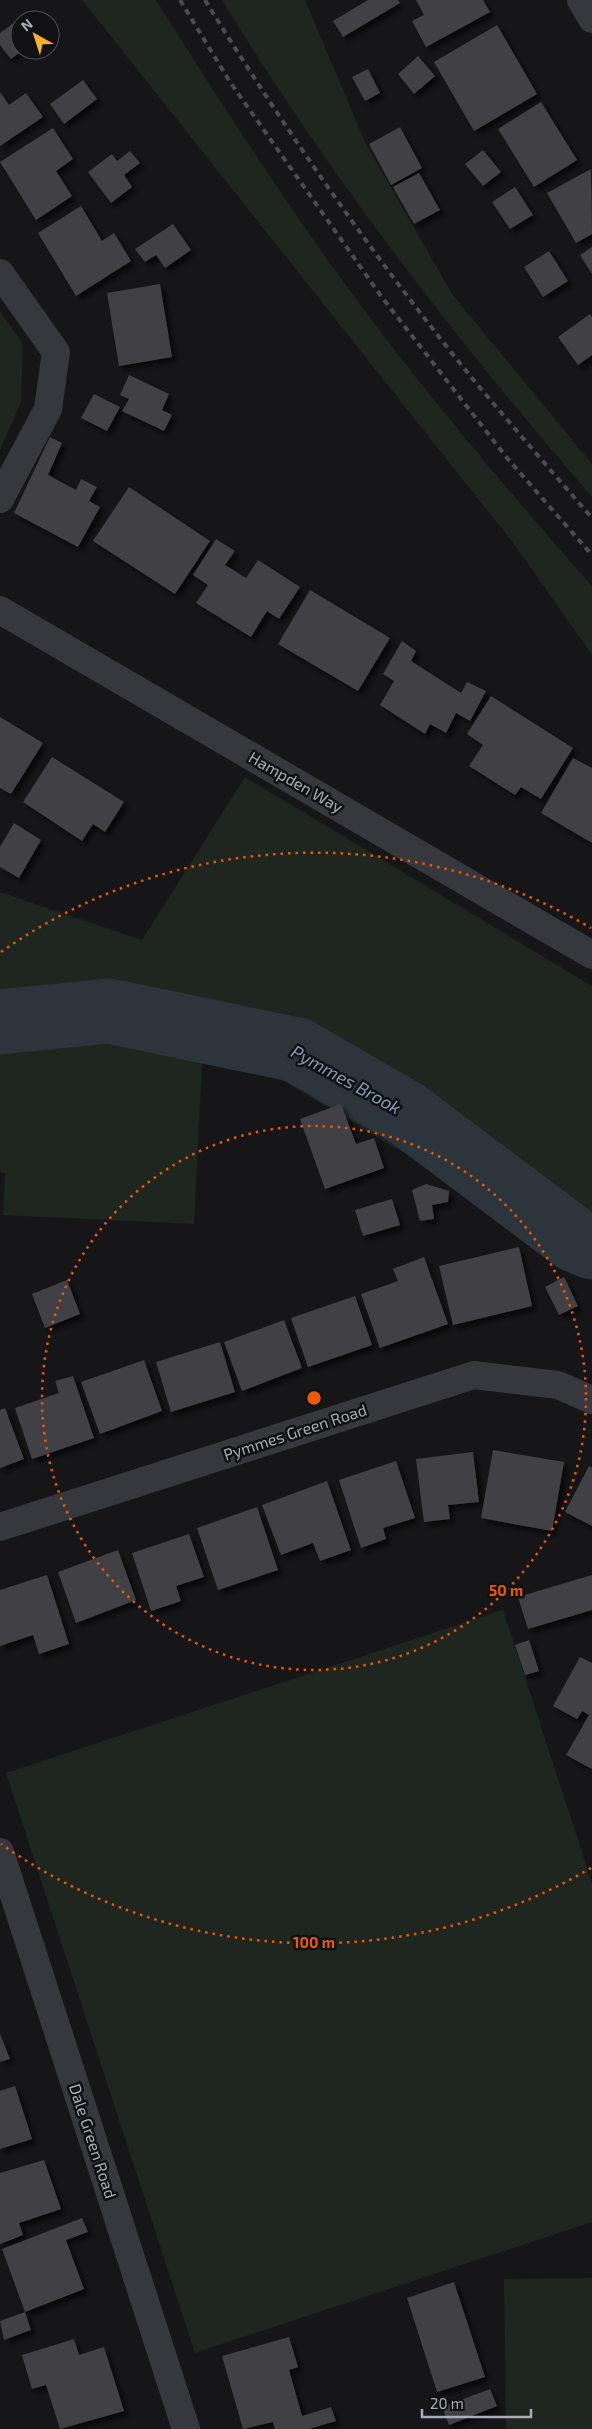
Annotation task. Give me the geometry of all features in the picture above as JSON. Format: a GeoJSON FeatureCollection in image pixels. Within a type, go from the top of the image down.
{"type":"FeatureCollection","features":[{"type":"Feature","properties":{"kind":"street"},"geometry":{"type":"LineString","coordinates":[[581,0],[592,19]]}},
{"type":"Feature","properties":{"kind":"street"},"geometry":{"type":"LineString","coordinates":[[0,273],[56,352],[48,409],[0,498]]}},
{"type":"Feature","properties":{"kind":"street","name":"Hampden Way"},"geometry":{"type":"LineString","coordinates":[[0,610],[592,954]]}},
{"type":"Feature","properties":{"kind":"street","name":"Pymmes Green Road"},"geometry":{"type":"LineString","coordinates":[[0,1527],[474,1375],[558,1385],[592,1400]]}},
{"type":"Feature","properties":{"kind":"street","name":"Dale Green Road"},"geometry":{"type":"LineString","coordinates":[[0,1852],[186,2429]]}},
{"type":"Feature","properties":{"kind":"shaded area"},"geometry":{"type":"Polygon","coordinates":[[[82,0],[156,0],[280,192],[367,314],[477,452],[592,586],[592,655],[514,544],[82,0]]]}},
{"type":"Feature","properties":{"kind":"shaded area"},"geometry":{"type":"Polygon","coordinates":[[[222,0],[305,0],[365,142],[452,294],[592,464],[592,497],[492,378],[396,256],[306,130],[222,0]]]}},
{"type":"Feature","properties":{"kind":"shaded area"},"geometry":{"type":"Polygon","coordinates":[[[0,311],[23,344],[21,402],[0,450],[0,311]]]}},
{"type":"Feature","properties":{"kind":"shaded area"},"geometry":{"type":"Polygon","coordinates":[[[245,777],[592,986],[592,1255],[555,1237],[394,1147],[210,1037],[0,1023],[0,892],[142,940],[245,777]]]}},
{"type":"Feature","properties":{"kind":"shaded area"},"geometry":{"type":"Polygon","coordinates":[[[0,1035],[203,1044],[194,1224],[3,1215],[5,1173],[0,1172],[0,1035]]]}},
{"type":"Feature","properties":{"kind":"shaded area"},"geometry":{"type":"Polygon","coordinates":[[[503,1610],[592,1883],[592,2222],[195,2353],[6,1773],[503,1610]]]}},
{"type":"Feature","properties":{"kind":"shaded area"},"geometry":{"type":"Polygon","coordinates":[[[592,2278],[592,2429],[506,2429],[504,2279],[592,2278]]]}},
{"type":"Feature","properties":{"kind":"building"},"geometry":{"type":"Polygon","coordinates":[[[368,0],[398,0],[400,3],[343,37],[333,21],[368,0]]]}},
{"type":"Feature","properties":{"kind":"building"},"geometry":{"type":"Polygon","coordinates":[[[416,0],[483,0],[490,12],[426,47],[412,21],[424,15],[416,0]]]}},
{"type":"Feature","properties":{"kind":"building"},"geometry":{"type":"Polygon","coordinates":[[[497,25],[537,94],[474,131],[434,62],[497,25]]]}},
{"type":"Feature","properties":{"kind":"building"},"geometry":{"type":"Polygon","coordinates":[[[10,26],[10,58],[0,45],[0,33],[10,26]]]}},
{"type":"Feature","properties":{"kind":"building"},"geometry":{"type":"Polygon","coordinates":[[[418,56],[435,76],[414,94],[398,74],[418,56]]]}},
{"type":"Feature","properties":{"kind":"building"},"geometry":{"type":"Polygon","coordinates":[[[368,69],[380,93],[365,101],[352,77],[368,69]]]}},
{"type":"Feature","properties":{"kind":"building"},"geometry":{"type":"Polygon","coordinates":[[[83,80],[97,99],[64,124],[50,104],[83,80]]]}},
{"type":"Feature","properties":{"kind":"building"},"geometry":{"type":"Polygon","coordinates":[[[0,92],[9,105],[26,93],[43,117],[0,146],[0,92]]]}},
{"type":"Feature","properties":{"kind":"building"},"geometry":{"type":"Polygon","coordinates":[[[541,102],[577,160],[534,187],[498,129],[541,102]]]}},
{"type":"Feature","properties":{"kind":"building"},"geometry":{"type":"Polygon","coordinates":[[[400,127],[422,168],[391,185],[369,144],[400,127]]]}},
{"type":"Feature","properties":{"kind":"building"},"geometry":{"type":"Polygon","coordinates":[[[53,128],[73,159],[56,171],[72,196],[36,220],[0,162],[53,128]]]}},
{"type":"Feature","properties":{"kind":"building"},"geometry":{"type":"Polygon","coordinates":[[[483,150],[501,172],[483,186],[465,164],[483,150]]]}},
{"type":"Feature","properties":{"kind":"building"},"geometry":{"type":"Polygon","coordinates":[[[130,151],[140,163],[124,175],[132,187],[111,203],[88,172],[112,154],[117,161],[130,151]]]}},
{"type":"Feature","properties":{"kind":"building"},"geometry":{"type":"Polygon","coordinates":[[[591,169],[592,234],[576,243],[547,193],[591,169]]]}},
{"type":"Feature","properties":{"kind":"building"},"geometry":{"type":"Polygon","coordinates":[[[419,173],[440,210],[414,224],[393,187],[419,173]]]}},
{"type":"Feature","properties":{"kind":"building"},"geometry":{"type":"Polygon","coordinates":[[[515,187],[533,215],[510,229],[492,202],[515,187]]]}},
{"type":"Feature","properties":{"kind":"building"},"geometry":{"type":"Polygon","coordinates":[[[81,206],[102,241],[114,233],[131,261],[76,296],[38,233],[81,206]]]}},
{"type":"Feature","properties":{"kind":"building"},"geometry":{"type":"Polygon","coordinates":[[[173,224],[191,250],[165,268],[156,255],[145,262],[135,249],[173,224]]]}},
{"type":"Feature","properties":{"kind":"building"},"geometry":{"type":"Polygon","coordinates":[[[592,247],[592,274],[580,255],[592,247]]]}},
{"type":"Feature","properties":{"kind":"building"},"geometry":{"type":"Polygon","coordinates":[[[549,251],[568,281],[543,297],[524,267],[549,251]]]}},
{"type":"Feature","properties":{"kind":"building"},"geometry":{"type":"Polygon","coordinates":[[[160,284],[172,357],[119,366],[107,293],[160,284]]]}},
{"type":"Feature","properties":{"kind":"building"},"geometry":{"type":"Polygon","coordinates":[[[590,314],[592,317],[592,355],[578,365],[558,337],[590,314]]]}},
{"type":"Feature","properties":{"kind":"building"},"geometry":{"type":"Polygon","coordinates":[[[129,375],[169,394],[162,410],[172,415],[164,431],[122,411],[129,399],[120,395],[129,375]]]}},
{"type":"Feature","properties":{"kind":"building"},"geometry":{"type":"Polygon","coordinates":[[[94,394],[120,407],[107,431],[81,418],[94,394]]]}},
{"type":"Feature","properties":{"kind":"building"},"geometry":{"type":"Polygon","coordinates":[[[50,437],[62,443],[48,475],[76,490],[81,479],[97,487],[89,501],[100,507],[78,547],[14,513],[50,437]]]}},
{"type":"Feature","properties":{"kind":"building"},"geometry":{"type":"Polygon","coordinates":[[[129,487],[210,541],[175,594],[93,541],[129,487]]]}},
{"type":"Feature","properties":{"kind":"building"},"geometry":{"type":"Polygon","coordinates":[[[216,539],[235,551],[225,565],[246,578],[258,560],[300,587],[279,619],[267,611],[251,637],[196,603],[208,585],[193,575],[216,539]]]}},
{"type":"Feature","properties":{"kind":"building"},"geometry":{"type":"Polygon","coordinates":[[[310,590],[390,638],[358,691],[278,644],[310,590]]]}},
{"type":"Feature","properties":{"kind":"building"},"geometry":{"type":"Polygon","coordinates":[[[402,641],[416,651],[411,661],[461,693],[467,682],[486,691],[470,721],[456,713],[446,733],[430,724],[425,734],[380,705],[394,681],[383,674],[402,641]]]}},
{"type":"Feature","properties":{"kind":"building"},"geometry":{"type":"Polygon","coordinates":[[[491,696],[573,748],[541,799],[521,787],[515,795],[469,766],[483,745],[467,734],[491,696]]]}},
{"type":"Feature","properties":{"kind":"building"},"geometry":{"type":"Polygon","coordinates":[[[0,717],[43,743],[11,794],[0,788],[0,717]]]}},
{"type":"Feature","properties":{"kind":"building"},"geometry":{"type":"Polygon","coordinates":[[[52,757],[124,802],[105,832],[93,824],[82,841],[23,802],[52,757]]]}},
{"type":"Feature","properties":{"kind":"building"},"geometry":{"type":"Polygon","coordinates":[[[573,758],[592,768],[592,843],[541,813],[573,758]]]}},
{"type":"Feature","properties":{"kind":"building"},"geometry":{"type":"Polygon","coordinates":[[[14,823],[41,840],[19,878],[0,867],[0,847],[14,823]]]}},
{"type":"Feature","properties":{"kind":"building"},"geometry":{"type":"Polygon","coordinates":[[[341,1104],[356,1144],[374,1138],[384,1168],[325,1189],[300,1119],[341,1104]]]}},
{"type":"Feature","properties":{"kind":"building"},"geometry":{"type":"Polygon","coordinates":[[[426,1184],[449,1191],[448,1202],[432,1205],[434,1219],[420,1221],[412,1190],[426,1184]]]}},
{"type":"Feature","properties":{"kind":"building"},"geometry":{"type":"Polygon","coordinates":[[[392,1199],[400,1225],[363,1236],[355,1210],[392,1199]]]}},
{"type":"Feature","properties":{"kind":"building"},"geometry":{"type":"Polygon","coordinates":[[[519,1247],[532,1306],[453,1325],[439,1266],[519,1247]]]}},
{"type":"Feature","properties":{"kind":"building"},"geometry":{"type":"Polygon","coordinates":[[[424,1257],[448,1324],[380,1348],[361,1294],[398,1281],[393,1269],[424,1257]]]}},
{"type":"Feature","properties":{"kind":"building"},"geometry":{"type":"Polygon","coordinates":[[[564,1277],[578,1306],[559,1315],[545,1287],[564,1277]]]}},
{"type":"Feature","properties":{"kind":"building"},"geometry":{"type":"Polygon","coordinates":[[[67,1280],[80,1314],[45,1328],[32,1294],[67,1280]]]}},
{"type":"Feature","properties":{"kind":"building"},"geometry":{"type":"Polygon","coordinates":[[[355,1296],[372,1345],[308,1367],[291,1318],[355,1296]]]}},
{"type":"Feature","properties":{"kind":"building"},"geometry":{"type":"Polygon","coordinates":[[[284,1320],[302,1368],[242,1391],[224,1342],[284,1320]]]}},
{"type":"Feature","properties":{"kind":"building"},"geometry":{"type":"Polygon","coordinates":[[[220,1342],[235,1392],[171,1412],[156,1362],[220,1342]]]}},
{"type":"Feature","properties":{"kind":"building"},"geometry":{"type":"Polygon","coordinates":[[[144,1360],[162,1411],[100,1434],[81,1382],[144,1360]]]}},
{"type":"Feature","properties":{"kind":"building"},"geometry":{"type":"Polygon","coordinates":[[[73,1376],[94,1438],[32,1459],[15,1408],[59,1393],[55,1381],[73,1376]]]}},
{"type":"Feature","properties":{"kind":"building"},"geometry":{"type":"Polygon","coordinates":[[[5,1408],[24,1459],[0,1468],[0,1410],[5,1408]]]}},
{"type":"Feature","properties":{"kind":"building"},"geometry":{"type":"Polygon","coordinates":[[[493,1450],[564,1462],[552,1531],[481,1518],[493,1450]]]}},
{"type":"Feature","properties":{"kind":"building"},"geometry":{"type":"Polygon","coordinates":[[[473,1452],[479,1502],[448,1505],[450,1519],[424,1522],[416,1459],[473,1452]]]}},
{"type":"Feature","properties":{"kind":"building"},"geometry":{"type":"Polygon","coordinates":[[[396,1461],[415,1518],[383,1528],[386,1539],[361,1548],[339,1480],[396,1461]]]}},
{"type":"Feature","properties":{"kind":"building"},"geometry":{"type":"Polygon","coordinates":[[[589,1466],[592,1468],[592,1526],[565,1512],[589,1466]]]}},
{"type":"Feature","properties":{"kind":"building"},"geometry":{"type":"Polygon","coordinates":[[[327,1481],[351,1550],[320,1561],[313,1543],[281,1555],[262,1505],[327,1481]]]}},
{"type":"Feature","properties":{"kind":"building"},"geometry":{"type":"Polygon","coordinates":[[[257,1507],[278,1570],[218,1590],[197,1528],[257,1507]]]}},
{"type":"Feature","properties":{"kind":"building"},"geometry":{"type":"Polygon","coordinates":[[[189,1534],[204,1577],[176,1586],[181,1601],[151,1611],[132,1553],[189,1534]]]}},
{"type":"Feature","properties":{"kind":"building"},"geometry":{"type":"Polygon","coordinates":[[[118,1550],[136,1600],[76,1623],[58,1572],[118,1550]]]}},
{"type":"Feature","properties":{"kind":"building"},"geometry":{"type":"Polygon","coordinates":[[[47,1575],[69,1644],[39,1654],[33,1635],[0,1646],[0,1590],[47,1575]]]}},
{"type":"Feature","properties":{"kind":"building"},"geometry":{"type":"Polygon","coordinates":[[[592,1575],[592,1610],[528,1629],[518,1597],[592,1575]]]}},
{"type":"Feature","properties":{"kind":"building"},"geometry":{"type":"Polygon","coordinates":[[[529,1640],[539,1671],[525,1675],[515,1645],[529,1640]]]}},
{"type":"Feature","properties":{"kind":"building"},"geometry":{"type":"Polygon","coordinates":[[[580,1657],[592,1663],[592,1769],[566,1755],[589,1715],[582,1711],[577,1719],[553,1706],[580,1657]]]}},
{"type":"Feature","properties":{"kind":"building"},"geometry":{"type":"Polygon","coordinates":[[[0,2034],[10,2059],[0,2062],[0,2034]]]}},
{"type":"Feature","properties":{"kind":"building"},"geometry":{"type":"Polygon","coordinates":[[[15,2086],[32,2139],[0,2149],[0,2091],[15,2086]]]}},
{"type":"Feature","properties":{"kind":"building"},"geometry":{"type":"Polygon","coordinates":[[[44,2160],[61,2209],[19,2223],[23,2235],[0,2244],[0,2173],[44,2160]]]}},
{"type":"Feature","properties":{"kind":"building"},"geometry":{"type":"Polygon","coordinates":[[[82,2218],[88,2232],[66,2240],[84,2289],[25,2312],[2,2249],[82,2218]]]}},
{"type":"Feature","properties":{"kind":"building"},"geometry":{"type":"Polygon","coordinates":[[[454,2282],[485,2377],[437,2392],[407,2298],[454,2282]]]}},
{"type":"Feature","properties":{"kind":"building"},"geometry":{"type":"Polygon","coordinates":[[[25,2312],[31,2330],[4,2340],[0,2321],[25,2312]]]}},
{"type":"Feature","properties":{"kind":"building"},"geometry":{"type":"Polygon","coordinates":[[[289,2337],[298,2367],[289,2370],[302,2416],[331,2407],[336,2421],[309,2429],[275,2429],[273,2422],[243,2429],[222,2356],[289,2337]]]}},
{"type":"Feature","properties":{"kind":"building"},"geometry":{"type":"Polygon","coordinates":[[[74,2339],[79,2355],[104,2347],[124,2411],[60,2429],[46,2385],[32,2389],[22,2355],[74,2339]]]}},
{"type":"Feature","properties":{"kind":"building"},"geometry":{"type":"Polygon","coordinates":[[[490,2389],[497,2406],[449,2425],[442,2407],[490,2389]]]}},
{"type":"Feature","properties":{"kind":"waterway","name":"Pymmes Brook"},"geometry":{"type":"LineString","coordinates":[[0,1022],[109,1011],[297,1050],[406,1113],[575,1240],[592,1247]]}},
{"type":"Feature","properties":{"kind":"railway"},"geometry":{"type":"LineString","coordinates":[[180,0],[230,82],[381,296],[507,458],[592,555]]}},
{"type":"Feature","properties":{"kind":"railway"},"geometry":{"type":"LineString","coordinates":[[205,0],[301,148],[403,291],[476,383],[592,518]]}}]}
